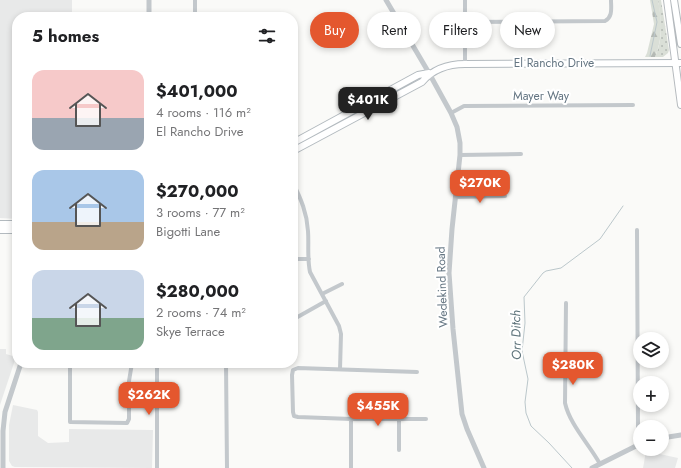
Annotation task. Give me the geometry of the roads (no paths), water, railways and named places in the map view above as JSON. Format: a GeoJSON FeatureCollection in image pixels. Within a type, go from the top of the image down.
{"type":"FeatureCollection","features":[{"type":"Feature","properties":{"kind":"main road"},"geometry":{"type":"LineString","coordinates":[[666,0],[679,63],[681,104]]}},
{"type":"Feature","properties":{"kind":"main road"},"geometry":{"type":"LineString","coordinates":[[674,0],[681,44]]}},
{"type":"Feature","properties":{"kind":"main road","name":"El Rancho Drive"},"geometry":{"type":"LineString","coordinates":[[298,140],[418,75],[429,73],[446,66],[465,64],[679,63]]}},
{"type":"Feature","properties":{"kind":"main road","name":"El Rancho Drive"},"geometry":{"type":"LineString","coordinates":[[298,148],[422,82],[429,73]]}},
{"type":"Feature","properties":{"kind":"main road"},"geometry":{"type":"LineString","coordinates":[[0,224],[12,224]]}},
{"type":"Feature","properties":{"kind":"main road"},"geometry":{"type":"LineString","coordinates":[[0,230],[12,230]]}},
{"type":"Feature","properties":{"kind":"street"},"geometry":{"type":"LineString","coordinates":[[149,0],[149,12]]}},
{"type":"Feature","properties":{"kind":"street"},"geometry":{"type":"LineString","coordinates":[[195,0],[195,12]]}},
{"type":"Feature","properties":{"kind":"street","name":"Wedekind Road"},"geometry":{"type":"LineString","coordinates":[[386,0],[429,73],[451,113],[457,128],[460,143],[460,155],[449,273],[451,309],[462,414],[484,468]]}},
{"type":"Feature","properties":{"kind":"street"},"geometry":{"type":"LineString","coordinates":[[465,0],[465,12]]}},
{"type":"Feature","properties":{"kind":"street"},"geometry":{"type":"LineString","coordinates":[[492,22],[605,21],[611,15],[611,0]]}},
{"type":"Feature","properties":{"kind":"street"},"geometry":{"type":"LineString","coordinates":[[465,48],[465,64]]}},
{"type":"Feature","properties":{"kind":"street","name":"Mayer Way"},"geometry":{"type":"LineString","coordinates":[[451,113],[464,106],[633,105]]}},
{"type":"Feature","properties":{"kind":"street"},"geometry":{"type":"LineString","coordinates":[[460,155],[521,154]]}},
{"type":"Feature","properties":{"kind":"street"},"geometry":{"type":"LineString","coordinates":[[298,193],[306,216],[310,272],[338,322],[340,331],[340,369]]}},
{"type":"Feature","properties":{"kind":"street"},"geometry":{"type":"LineString","coordinates":[[455,197],[505,196]]}},
{"type":"Feature","properties":{"kind":"street"},"geometry":{"type":"LineString","coordinates":[[637,230],[638,420]]}},
{"type":"Feature","properties":{"kind":"street"},"geometry":{"type":"LineString","coordinates":[[298,259],[309,259]]}},
{"type":"Feature","properties":{"kind":"street"},"geometry":{"type":"LineString","coordinates":[[322,294],[342,284]]}},
{"type":"Feature","properties":{"kind":"street"},"geometry":{"type":"LineString","coordinates":[[298,317],[326,301]]}},
{"type":"Feature","properties":{"kind":"street"},"geometry":{"type":"LineString","coordinates":[[566,303],[565,403],[573,422],[600,464]]}},
{"type":"Feature","properties":{"kind":"street"},"geometry":{"type":"LineString","coordinates":[[3,468],[4,417],[19,368]]}},
{"type":"Feature","properties":{"kind":"street"},"geometry":{"type":"LineString","coordinates":[[70,368],[70,422],[128,423],[129,381],[131,368]]}},
{"type":"Feature","properties":{"kind":"street"},"geometry":{"type":"LineString","coordinates":[[157,368],[157,468]]}},
{"type":"Feature","properties":{"kind":"street"},"geometry":{"type":"LineString","coordinates":[[226,368],[227,468]]}},
{"type":"Feature","properties":{"kind":"street"},"geometry":{"type":"LineString","coordinates":[[416,372],[298,368],[293,370],[292,375],[294,416],[351,419],[426,419]]}},
{"type":"Feature","properties":{"kind":"street"},"geometry":{"type":"LineString","coordinates":[[350,468],[351,419]]}},
{"type":"Feature","properties":{"kind":"street"},"geometry":{"type":"LineString","coordinates":[[399,419],[399,450]]}},
{"type":"Feature","properties":{"kind":"street"},"geometry":{"type":"LineString","coordinates":[[669,437],[681,435]]}},
{"type":"Feature","properties":{"kind":"street"},"geometry":{"type":"LineString","coordinates":[[592,468],[633,448]]}},
{"type":"Feature","properties":{"kind":"waterway","name":"Orr Ditch"},"geometry":{"type":"LineString","coordinates":[[650,56],[657,22],[652,0]]}},
{"type":"Feature","properties":{"kind":"waterway","name":"Orr Ditch"},"geometry":{"type":"LineString","coordinates":[[572,468],[531,426],[526,413],[525,402],[528,379],[522,351],[525,323],[524,297],[543,273],[561,268],[600,239],[623,206]]}}]}
